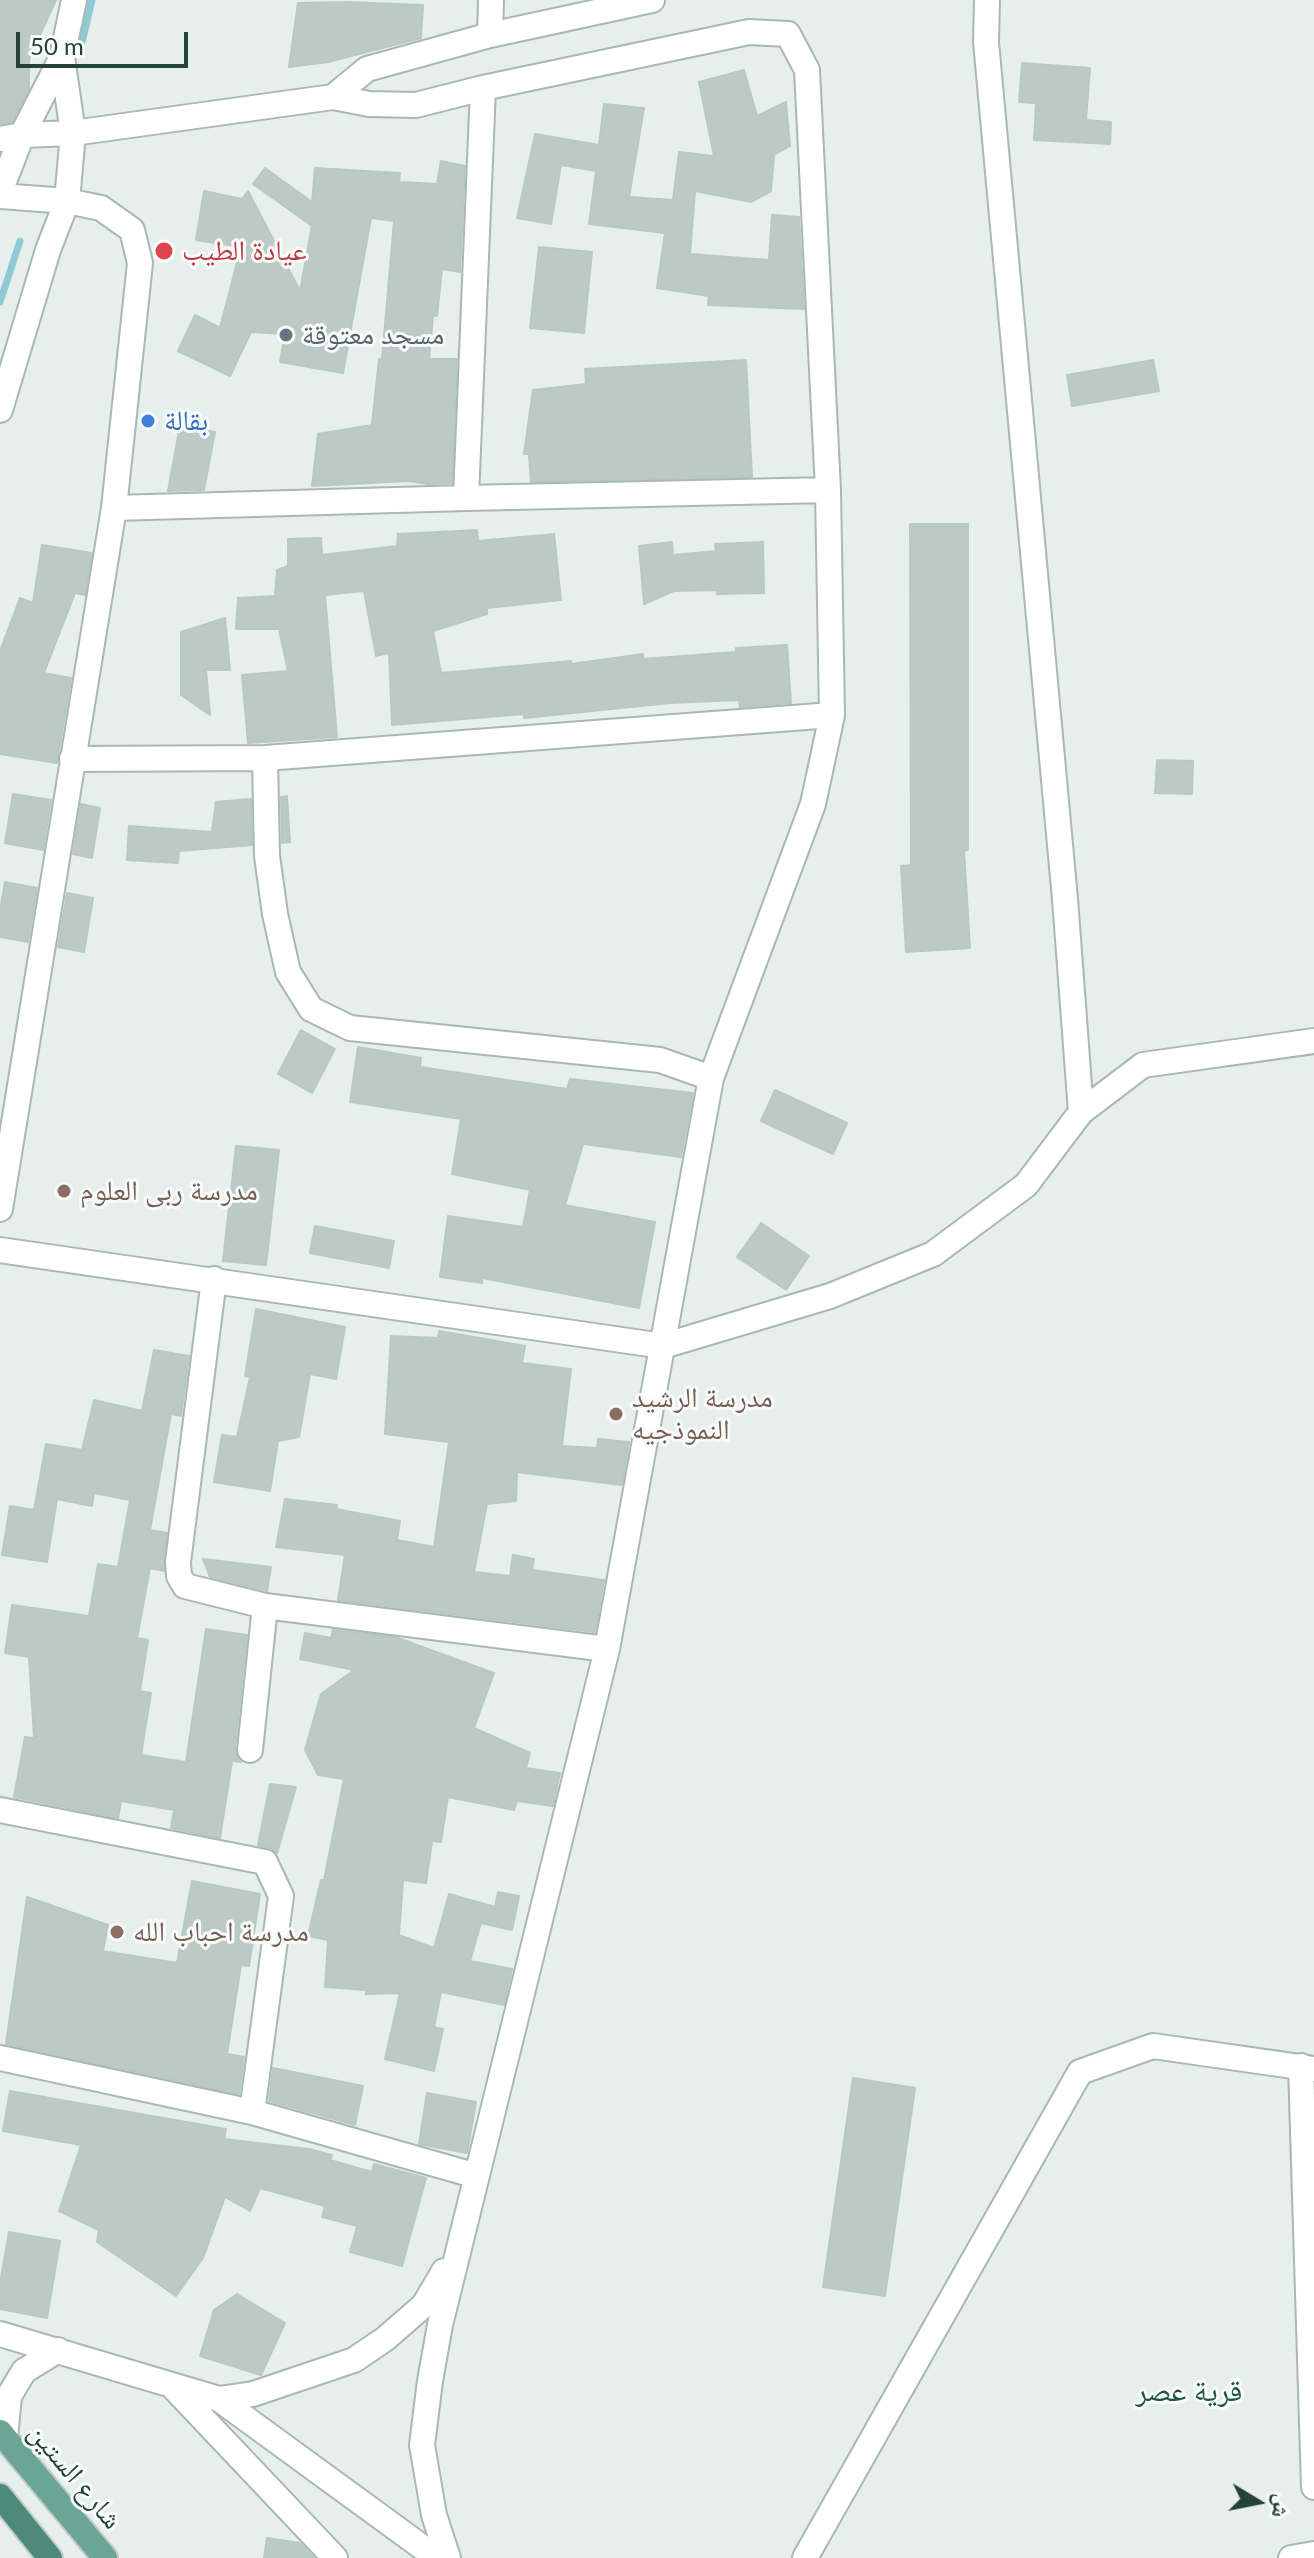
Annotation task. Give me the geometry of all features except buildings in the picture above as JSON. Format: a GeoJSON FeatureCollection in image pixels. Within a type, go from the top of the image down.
{"type":"FeatureCollection","features":[{"type":"Feature","properties":{"kind":"highway"},"geometry":{"type":"LineString","coordinates":[[0,2496],[50,2558]]}},
{"type":"Feature","properties":{"kind":"main road","name":"شارع الستين"},"geometry":{"type":"LineString","coordinates":[[2,2435],[105,2558]]}},
{"type":"Feature","properties":{"kind":"street"},"geometry":{"type":"LineString","coordinates":[[0,410],[48,250],[67,201],[73,133],[62,57],[74,0]]}},
{"type":"Feature","properties":{"kind":"street"},"geometry":{"type":"LineString","coordinates":[[490,35],[491,0]]}},
{"type":"Feature","properties":{"kind":"street"},"geometry":{"type":"LineString","coordinates":[[333,97],[367,69],[490,35],[652,0]]}},
{"type":"Feature","properties":{"kind":"street"},"geometry":{"type":"LineString","coordinates":[[987,0],[986,42],[1081,1112]]}},
{"type":"Feature","properties":{"kind":"street"},"geometry":{"type":"LineString","coordinates":[[11,137],[73,133],[333,97],[369,104],[416,105],[749,32],[788,34],[807,70],[828,490],[832,715],[813,804],[711,1078],[607,1649],[457,2250],[430,2381],[422,2445],[434,2515],[448,2558]]}},
{"type":"Feature","properties":{"kind":"street"},"geometry":{"type":"LineString","coordinates":[[0,1209],[114,508],[140,263],[132,230],[101,208],[0,194],[11,137],[62,57]]}},
{"type":"Feature","properties":{"kind":"street"},"geometry":{"type":"LineString","coordinates":[[466,498],[483,88]]}},
{"type":"Feature","properties":{"kind":"street"},"geometry":{"type":"LineString","coordinates":[[114,508],[828,490]]}},
{"type":"Feature","properties":{"kind":"street"},"geometry":{"type":"LineString","coordinates":[[72,759],[265,758],[832,715]]}},
{"type":"Feature","properties":{"kind":"street"},"geometry":{"type":"LineString","coordinates":[[265,758],[267,856],[275,914],[288,972],[311,1009],[350,1028],[660,1060],[711,1078]]}},
{"type":"Feature","properties":{"kind":"street"},"geometry":{"type":"LineString","coordinates":[[0,1250],[663,1346],[830,1296],[933,1254],[1026,1185],[1081,1112],[1143,1065],[1314,1041]]}},
{"type":"Feature","properties":{"kind":"street"},"geometry":{"type":"LineString","coordinates":[[214,1279],[180,1547],[179,1576],[185,1586],[265,1606],[607,1649]]}},
{"type":"Feature","properties":{"kind":"street"},"geometry":{"type":"LineString","coordinates":[[250,1750],[265,1606]]}},
{"type":"Feature","properties":{"kind":"street"},"geometry":{"type":"LineString","coordinates":[[0,1810],[265,1862],[281,1896],[252,2112]]}},
{"type":"Feature","properties":{"kind":"street"},"geometry":{"type":"LineString","coordinates":[[805,2558],[1080,2072],[1153,2046],[1308,2067],[1314,2487]]}},
{"type":"Feature","properties":{"kind":"street"},"geometry":{"type":"LineString","coordinates":[[0,2058],[252,2112],[477,2176]]}},
{"type":"Feature","properties":{"kind":"street"},"geometry":{"type":"LineString","coordinates":[[219,2399],[253,2394],[354,2360],[385,2339],[424,2305],[457,2250]]}},
{"type":"Feature","properties":{"kind":"street"},"geometry":{"type":"LineString","coordinates":[[0,2334],[219,2399],[437,2558]]}},
{"type":"Feature","properties":{"kind":"street"},"geometry":{"type":"LineString","coordinates":[[2,2435],[9,2396],[24,2371],[58,2350]]}},
{"type":"Feature","properties":{"kind":"street"},"geometry":{"type":"LineString","coordinates":[[174,2387],[311,2546],[335,2558]]}},
{"type":"Feature","properties":{"kind":"street"},"geometry":{"type":"LineString","coordinates":[[1291,2558],[1314,2554]]}},
{"type":"Feature","properties":{"kind":"waterway"},"geometry":{"type":"LineString","coordinates":[[80,51],[92,0]]}},
{"type":"Feature","properties":{"kind":"waterway"},"geometry":{"type":"LineString","coordinates":[[0,302],[20,241]]}},
{"type":"Feature","properties":{"kind":"place","name":"عيادة الطيب"},"geometry":{"type":"Point","coordinates":[164,251]}},
{"type":"Feature","properties":{"kind":"place","name":"مسجد معتوقة"},"geometry":{"type":"Point","coordinates":[286,335]}},
{"type":"Feature","properties":{"kind":"place","name":"بقالة"},"geometry":{"type":"Point","coordinates":[148,421]}},
{"type":"Feature","properties":{"kind":"place","name":"مدرسة ربى العلوم"},"geometry":{"type":"Point","coordinates":[64,1191]}},
{"type":"Feature","properties":{"kind":"place","name":"مدرسة الرشيد النموذجيه"},"geometry":{"type":"Point","coordinates":[616,1414]}},
{"type":"Feature","properties":{"kind":"place","name":"مدرسة احباب الله"},"geometry":{"type":"Point","coordinates":[117,1932]}},
{"type":"Feature","properties":{"kind":"district","name":"قرية عصر"},"geometry":{"type":"Point","coordinates":[1189,2391]}}]}
